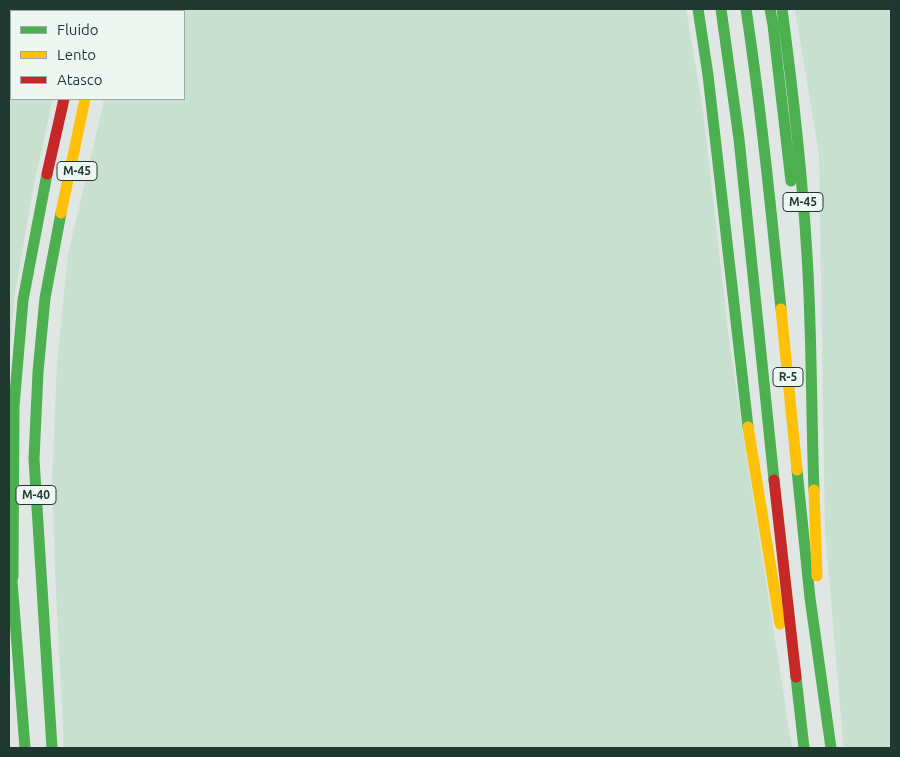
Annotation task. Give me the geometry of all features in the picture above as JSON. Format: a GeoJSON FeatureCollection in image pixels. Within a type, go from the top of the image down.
{"type":"FeatureCollection","features":[{"type":"Feature","properties":{"kind":"highway"},"geometry":{"type":"LineString","coordinates":[[692,9],[717,153]]}},
{"type":"Feature","properties":{"kind":"highway"},"geometry":{"type":"LineString","coordinates":[[698,9],[708,75],[749,435],[792,700],[803,746]]}},
{"type":"Feature","properties":{"kind":"highway","name":"R-5"},"geometry":{"type":"LineString","coordinates":[[721,9],[739,139],[803,746]]}},
{"type":"Feature","properties":{"kind":"highway","name":"R-5"},"geometry":{"type":"LineString","coordinates":[[746,9],[765,154],[810,598],[830,746]]}},
{"type":"Feature","properties":{"kind":"highway"},"geometry":{"type":"LineString","coordinates":[[770,9],[796,220],[811,397],[818,593],[825,672],[832,719],[830,746]]}},
{"type":"Feature","properties":{"kind":"highway","name":"M-45"},"geometry":{"type":"LineString","coordinates":[[782,9],[794,100],[807,254],[812,340],[811,397]]}},
{"type":"Feature","properties":{"kind":"highway","name":"M-40"},"geometry":{"type":"LineString","coordinates":[[25,748],[13,577],[14,406],[23,300],[43,192],[64,100]]}},
{"type":"Feature","properties":{"kind":"highway","name":"M-40"},"geometry":{"type":"LineString","coordinates":[[52,748],[34,458],[38,372],[45,298],[85,100]]}},
{"type":"Feature","properties":{"kind":"highway","name":"M-45"},"geometry":{"type":"LineString","coordinates":[[55,242],[67,214],[95,100]]}},
{"type":"Feature","properties":{"kind":"highway"},"geometry":{"type":"LineString","coordinates":[[9,552],[13,577]]}},
{"type":"Feature","properties":{"kind":"green space"},"geometry":{"type":"Polygon","coordinates":[[[32,9],[73,9],[72,10],[32,9]]]}},
{"type":"Feature","properties":{"kind":"green space"},"geometry":{"type":"Polygon","coordinates":[[[686,9],[703,111],[728,332],[792,748],[64,748],[52,480],[57,362],[68,254],[104,100],[185,100],[185,10],[117,10],[686,9]]]}},
{"type":"Feature","properties":{"kind":"green space"},"geometry":{"type":"Polygon","coordinates":[[[795,9],[891,9],[891,748],[845,748],[843,741],[825,531],[819,155],[795,9]]]}},
{"type":"Feature","properties":{"kind":"green space"},"geometry":{"type":"Polygon","coordinates":[[[10,72],[10,100],[53,100],[33,189],[14,299],[9,364],[10,72]]]}},
{"type":"Feature","properties":{"kind":"traffic: fast"},"geometry":{"type":"LineString","coordinates":[[698,9],[708,75],[748,427]]}},
{"type":"Feature","properties":{"kind":"traffic: fast"},"geometry":{"type":"LineString","coordinates":[[721,9],[739,139],[774,480]]}},
{"type":"Feature","properties":{"kind":"traffic: fast"},"geometry":{"type":"LineString","coordinates":[[746,9],[761,122],[781,309]]}},
{"type":"Feature","properties":{"kind":"traffic: fast"},"geometry":{"type":"LineString","coordinates":[[770,9],[791,181]]}},
{"type":"Feature","properties":{"kind":"traffic: fast"},"geometry":{"type":"LineString","coordinates":[[782,9],[797,132],[809,284],[814,490]]}},
{"type":"Feature","properties":{"kind":"traffic: fast"},"geometry":{"type":"LineString","coordinates":[[9,52],[10,48]]}},
{"type":"Feature","properties":{"kind":"traffic: fast"},"geometry":{"type":"LineString","coordinates":[[13,577],[14,406],[23,300],[47,174]]}},
{"type":"Feature","properties":{"kind":"traffic: fast"},"geometry":{"type":"LineString","coordinates":[[52,748],[34,459],[38,372],[45,298],[61,213]]}},
{"type":"Feature","properties":{"kind":"traffic: fast"},"geometry":{"type":"LineString","coordinates":[[797,470],[810,598],[831,748]]}},
{"type":"Feature","properties":{"kind":"traffic: fast"},"geometry":{"type":"LineString","coordinates":[[11,568],[25,748]]}},
{"type":"Feature","properties":{"kind":"traffic: fast"},"geometry":{"type":"LineString","coordinates":[[796,677],[804,748]]}},
{"type":"Feature","properties":{"kind":"traffic: slow"},"geometry":{"type":"LineString","coordinates":[[61,213],[85,100]]}},
{"type":"Feature","properties":{"kind":"traffic: slow"},"geometry":{"type":"LineString","coordinates":[[781,309],[797,470]]}},
{"type":"Feature","properties":{"kind":"traffic: slow"},"geometry":{"type":"LineString","coordinates":[[748,427],[780,624]]}},
{"type":"Feature","properties":{"kind":"traffic: slow"},"geometry":{"type":"LineString","coordinates":[[814,490],[817,576]]}},
{"type":"Feature","properties":{"kind":"traffic: jam"},"geometry":{"type":"LineString","coordinates":[[47,174],[64,100]]}},
{"type":"Feature","properties":{"kind":"traffic: jam"},"geometry":{"type":"LineString","coordinates":[[774,480],[796,677]]}}]}
